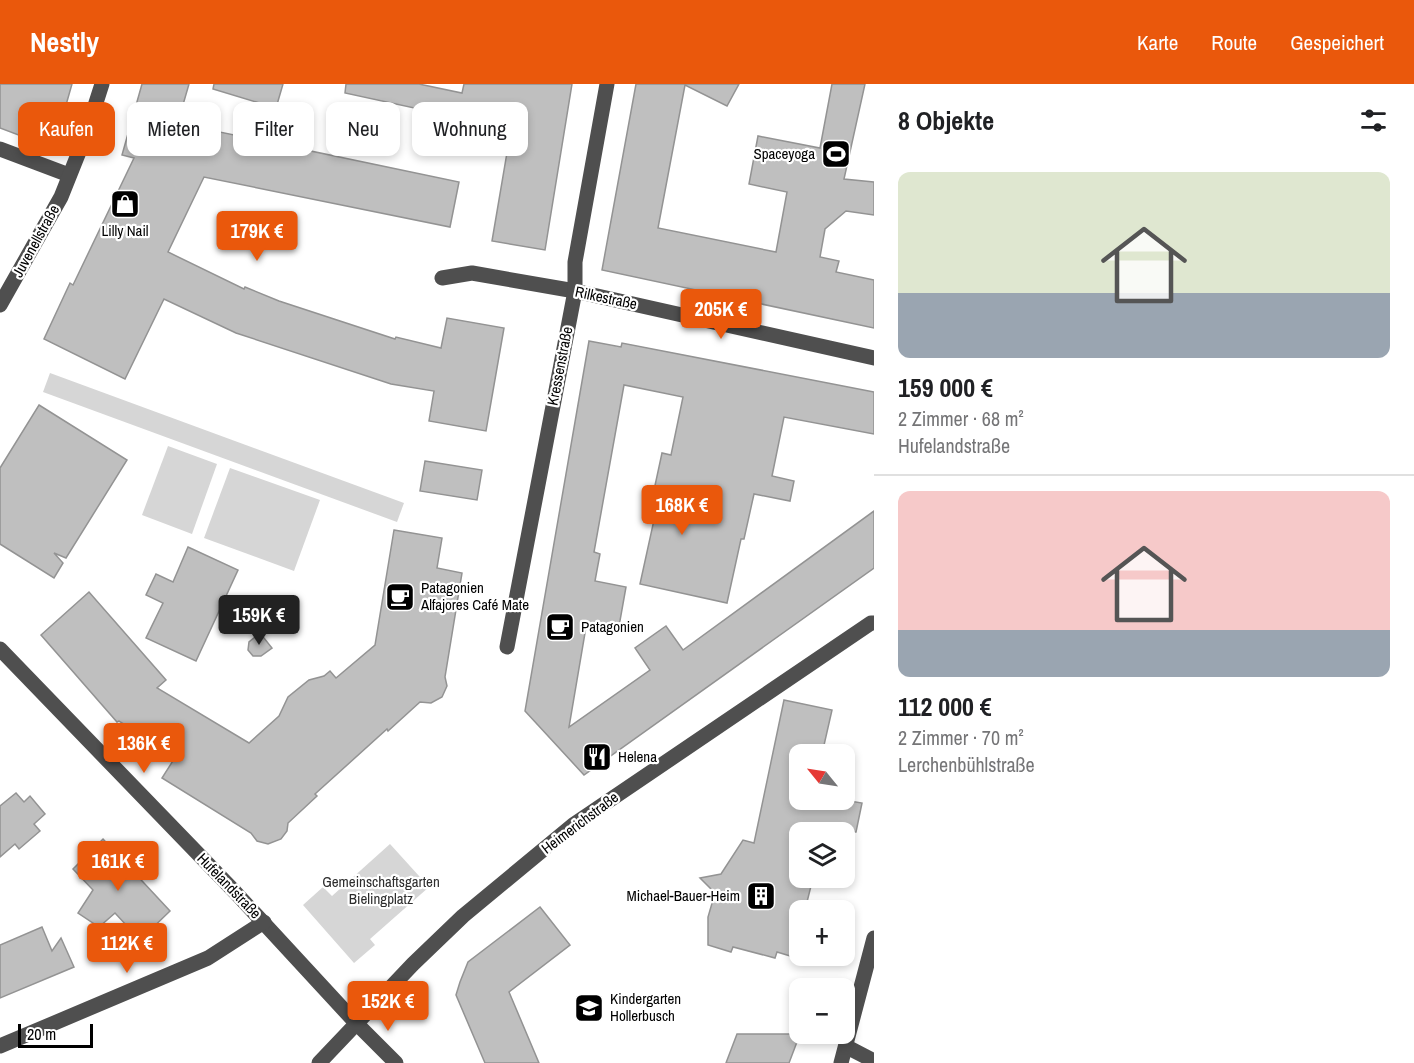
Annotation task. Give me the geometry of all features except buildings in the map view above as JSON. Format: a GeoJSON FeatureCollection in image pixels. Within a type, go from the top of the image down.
{"type":"FeatureCollection","features":[{"type":"Feature","properties":{"kind":"street","name":"Juvenellstraße"},"geometry":{"type":"LineString","coordinates":[[0,305],[61,196],[85,137],[102,84]]}},
{"type":"Feature","properties":{"kind":"street","name":"Kressenstraße"},"geometry":{"type":"LineString","coordinates":[[507,647],[575,291],[575,262],[608,84]]}},
{"type":"Feature","properties":{"kind":"street"},"geometry":{"type":"LineString","coordinates":[[0,149],[69,175]]}},
{"type":"Feature","properties":{"kind":"street","name":"Rilkestraße"},"geometry":{"type":"LineString","coordinates":[[442,278],[472,273],[575,291],[874,358]]}},
{"type":"Feature","properties":{"kind":"street","name":"Heimerichstraße"},"geometry":{"type":"LineString","coordinates":[[319,1063],[463,916],[573,825],[871,622],[874,623]]}},
{"type":"Feature","properties":{"kind":"street","name":"Hufelandstraße"},"geometry":{"type":"LineString","coordinates":[[0,649],[264,922],[356,1023],[396,1063]]}},
{"type":"Feature","properties":{"kind":"street"},"geometry":{"type":"LineString","coordinates":[[0,1046],[208,958],[264,922]]}},
{"type":"Feature","properties":{"kind":"street"},"geometry":{"type":"LineString","coordinates":[[842,1063],[874,939]]}},
{"type":"Feature","properties":{"kind":"street"},"geometry":{"type":"LineString","coordinates":[[847,1047],[874,1061]]}},
{"type":"Feature","properties":{"kind":"green space"},"geometry":{"type":"Polygon","coordinates":[[[50,373],[404,503],[397,522],[43,392],[50,373]]]}},
{"type":"Feature","properties":{"kind":"green space"},"geometry":{"type":"Polygon","coordinates":[[[168,446],[217,464],[192,534],[142,515],[168,446]]]}},
{"type":"Feature","properties":{"kind":"green space"},"geometry":{"type":"Polygon","coordinates":[[[230,468],[320,500],[294,571],[204,538],[230,468]]]}},
{"type":"Feature","properties":{"kind":"green space","name":"Gemeinschaftsgarten Bielingplatz"},"geometry":{"type":"Polygon","coordinates":[[[390,844],[429,887],[370,939],[375,945],[354,963],[303,905],[323,887],[332,896],[390,844]]]}},
{"type":"Feature","properties":{"kind":"place","name":"Spaceyoga"},"geometry":{"type":"Point","coordinates":[836,154]}},
{"type":"Feature","properties":{"kind":"place","name":"Lilly Nail"},"geometry":{"type":"Point","coordinates":[125,204]}},
{"type":"Feature","properties":{"kind":"place","name":"Patagonien Alfajores Café Mate"},"geometry":{"type":"Point","coordinates":[400,597]}},
{"type":"Feature","properties":{"kind":"place","name":"Patagonien"},"geometry":{"type":"Point","coordinates":[560,627]}},
{"type":"Feature","properties":{"kind":"place","name":"Helena"},"geometry":{"type":"Point","coordinates":[597,757]}},
{"type":"Feature","properties":{"kind":"place","name":"Michael-Bauer-Heim"},"geometry":{"type":"Point","coordinates":[761,896]}},
{"type":"Feature","properties":{"kind":"place","name":"Kindergarten Hollerbusch"},"geometry":{"type":"Point","coordinates":[589,1008]}}]}
